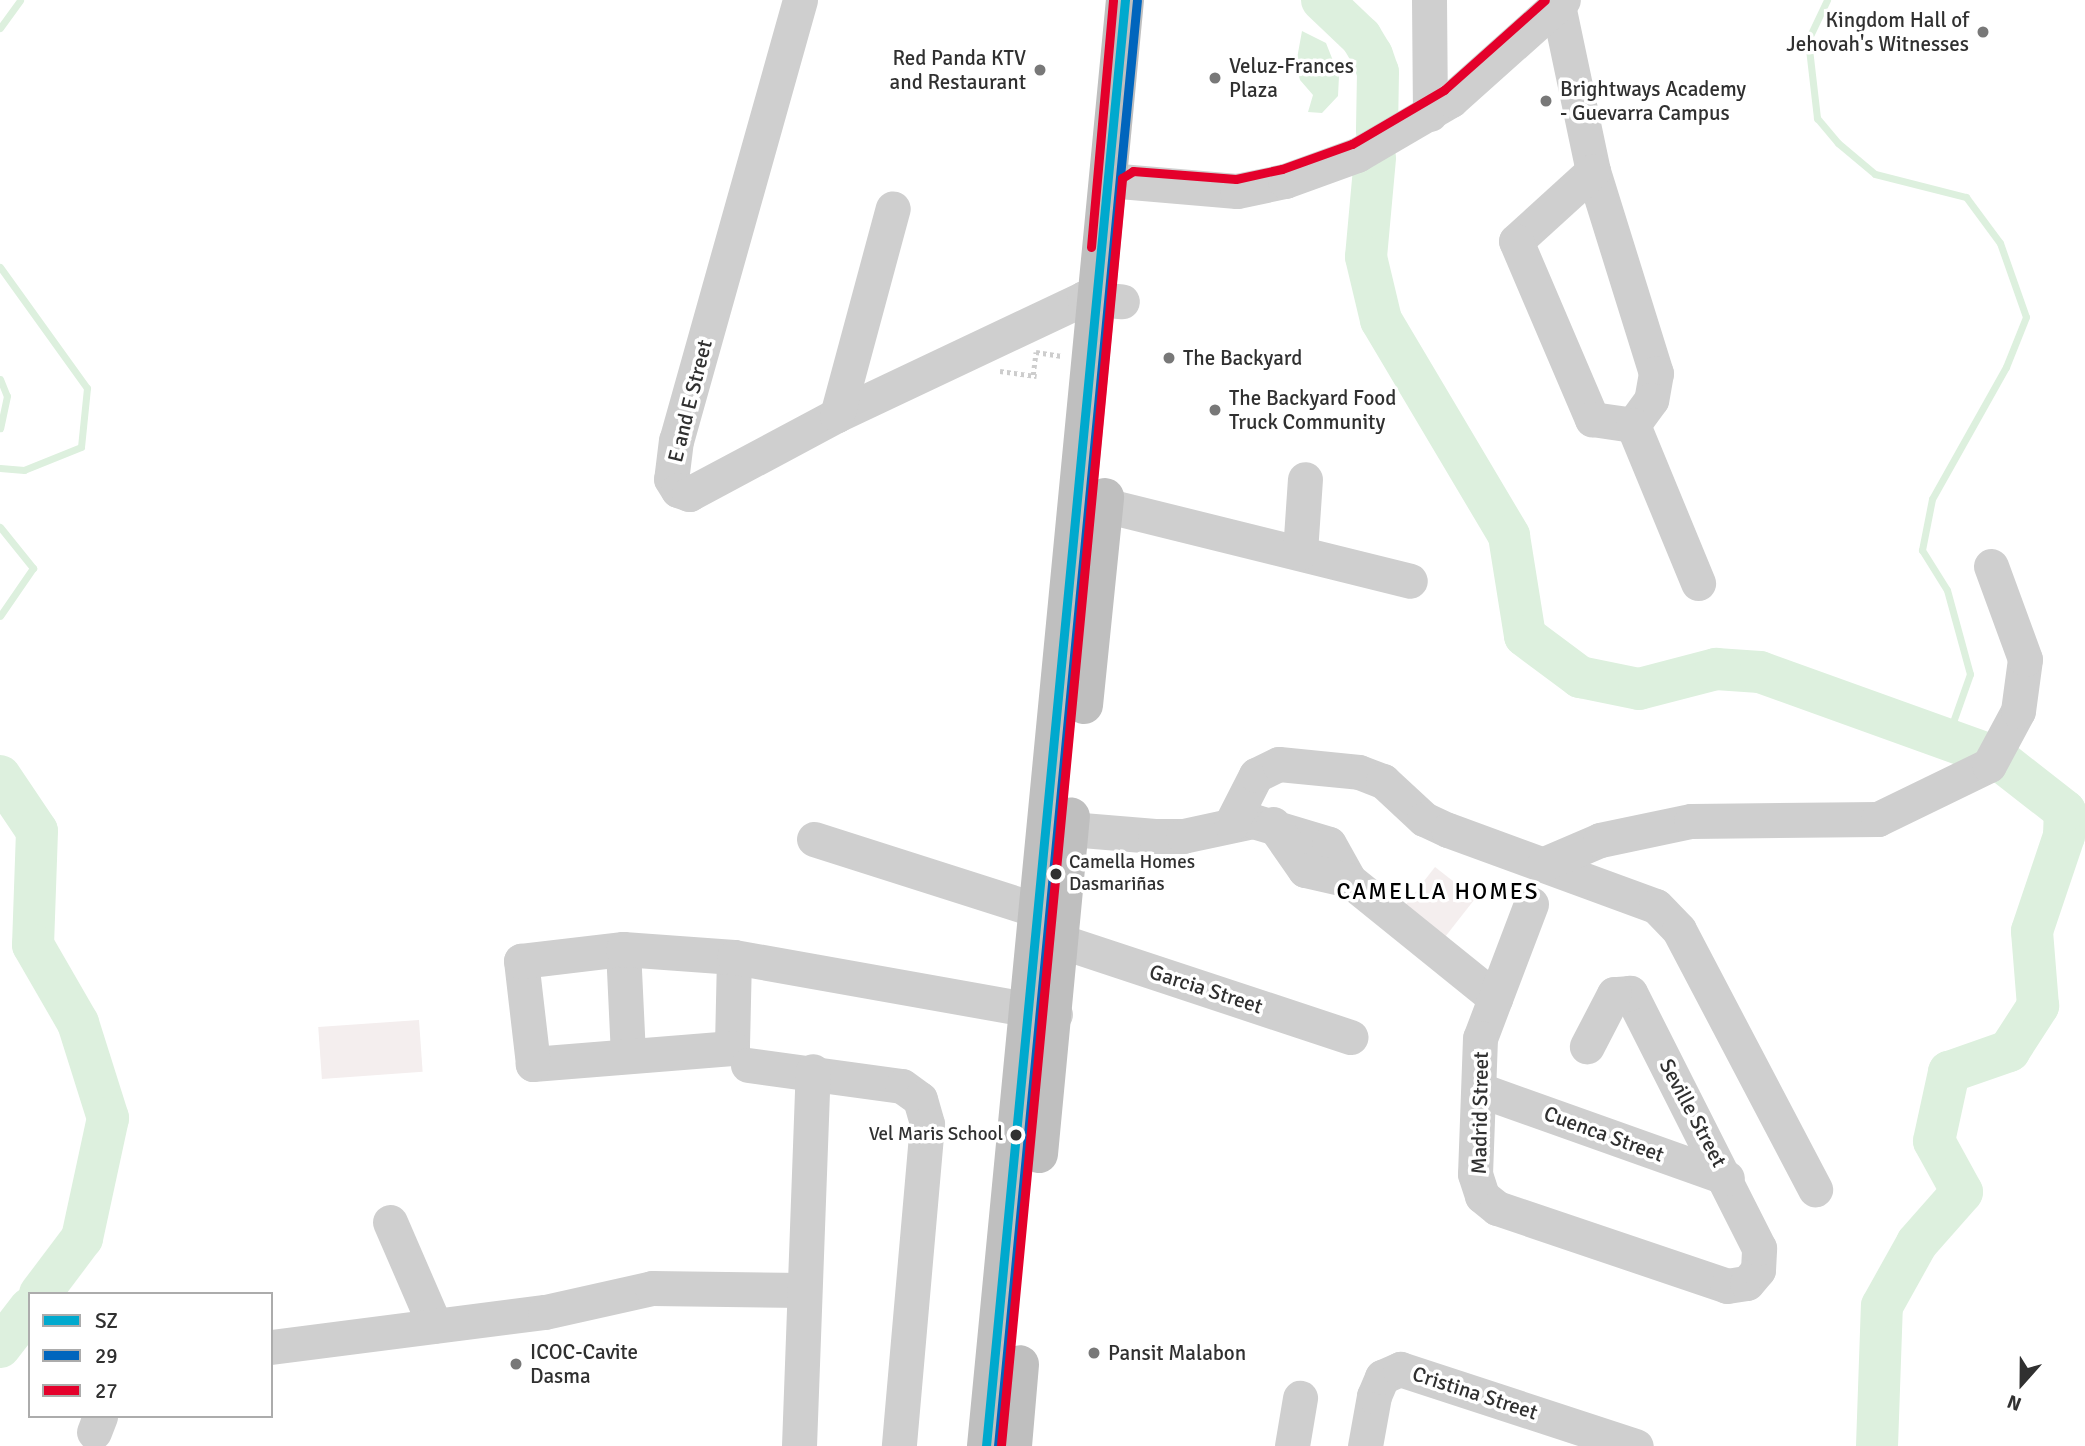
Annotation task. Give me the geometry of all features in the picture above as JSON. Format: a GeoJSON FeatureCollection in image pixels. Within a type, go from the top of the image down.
{"type":"FeatureCollection","features":[{"type":"Feature","properties":{"kind":"highway"},"geometry":{"type":"LineString","coordinates":[[1013,1446],[1041,1012],[1037,910],[1057,825],[1111,301],[1121,182],[1125,0]]}},
{"type":"Feature","properties":{"kind":"highway"},"geometry":{"type":"LineString","coordinates":[[1121,182],[1151,0]]}},
{"type":"Feature","properties":{"kind":"highway"},"geometry":{"type":"LineString","coordinates":[[1081,610],[1104,505],[1111,301]]}},
{"type":"Feature","properties":{"kind":"highway"},"geometry":{"type":"LineString","coordinates":[[986,1446],[1041,1012],[1060,941],[1057,825]]}},
{"type":"Feature","properties":{"kind":"street","name":"E and E Street"},"geometry":{"type":"LineString","coordinates":[[800,0],[676,440],[671,479],[678,490],[689,494],[837,415],[1084,299],[1111,301]]}},
{"type":"Feature","properties":{"kind":"street"},"geometry":{"type":"LineString","coordinates":[[1429,0],[1430,114]]}},
{"type":"Feature","properties":{"kind":"street"},"geometry":{"type":"LineString","coordinates":[[1121,182],[1237,191],[1265,187],[1357,155],[1430,114],[1560,2],[1593,171],[1656,373],[1651,400],[1633,425]]}},
{"type":"Feature","properties":{"kind":"street"},"geometry":{"type":"LineString","coordinates":[[1593,171],[1516,241],[1592,419],[1633,425]]}},
{"type":"Feature","properties":{"kind":"street"},"geometry":{"type":"LineString","coordinates":[[837,415],[893,208]]}},
{"type":"Feature","properties":{"kind":"street"},"geometry":{"type":"LineString","coordinates":[[1633,425],[1698,583]]}},
{"type":"Feature","properties":{"kind":"street"},"geometry":{"type":"LineString","coordinates":[[1300,552],[1305,479]]}},
{"type":"Feature","properties":{"kind":"street"},"geometry":{"type":"LineString","coordinates":[[1104,505],[1410,581]]}},
{"type":"Feature","properties":{"kind":"street"},"geometry":{"type":"LineString","coordinates":[[1544,864],[1600,840],[1691,821],[1878,819],[1989,765],[2018,711],[2025,659],[1991,566]]}},
{"type":"Feature","properties":{"kind":"street"},"geometry":{"type":"LineString","coordinates":[[1231,824],[1256,775],[1279,764],[1316,765],[1383,781],[1424,819],[1643,899],[1679,930],[1815,1189]]}},
{"type":"Feature","properties":{"kind":"street"},"geometry":{"type":"LineString","coordinates":[[1057,825],[1183,836],[1231,824],[1273,824],[1329,844],[1349,880],[1495,998]]}},
{"type":"Feature","properties":{"kind":"street"},"geometry":{"type":"LineString","coordinates":[[814,839],[1037,910]]}},
{"type":"Feature","properties":{"kind":"street","name":"Madrid Street"},"geometry":{"type":"LineString","coordinates":[[1531,904],[1480,1038],[1475,1174],[1482,1196],[1497,1208],[1727,1286]]}},
{"type":"Feature","properties":{"kind":"street","name":"Garcia Street"},"geometry":{"type":"LineString","coordinates":[[1060,941],[1352,1037]]}},
{"type":"Feature","properties":{"kind":"street"},"geometry":{"type":"LineString","coordinates":[[734,957],[732,1048],[533,1064],[521,961],[623,949],[734,957],[1041,1012]]}},
{"type":"Feature","properties":{"kind":"street"},"geometry":{"type":"LineString","coordinates":[[623,949],[628,1055]]}},
{"type":"Feature","properties":{"kind":"street","name":"Seville Street"},"geometry":{"type":"LineString","coordinates":[[1587,1046],[1614,995],[1630,993],[1727,1178],[1759,1248],[1758,1270],[1747,1283],[1727,1286]]}},
{"type":"Feature","properties":{"kind":"street"},"geometry":{"type":"LineString","coordinates":[[748,1065],[813,1071],[902,1086],[920,1099],[927,1124],[899,1446]]}},
{"type":"Feature","properties":{"kind":"street"},"geometry":{"type":"LineString","coordinates":[[806,1446],[799,1446],[813,1071]]}},
{"type":"Feature","properties":{"kind":"street","name":"Cuenca Street"},"geometry":{"type":"LineString","coordinates":[[1480,1090],[1727,1178]]}},
{"type":"Feature","properties":{"kind":"street"},"geometry":{"type":"LineString","coordinates":[[390,1222],[435,1326]]}},
{"type":"Feature","properties":{"kind":"street"},"geometry":{"type":"LineString","coordinates":[[273,1348],[545,1312],[652,1288],[803,1290]]}},
{"type":"Feature","properties":{"kind":"street","name":"Cristina Street"},"geometry":{"type":"LineString","coordinates":[[1365,1446],[1374,1396],[1382,1377],[1400,1369],[1636,1446]]}},
{"type":"Feature","properties":{"kind":"street"},"geometry":{"type":"LineString","coordinates":[[1292,1446],[1300,1398]]}},
{"type":"Feature","properties":{"kind":"path"},"geometry":{"type":"LineString","coordinates":[[992,370],[1035,376],[1036,352],[1069,356]]}},
{"type":"Feature","properties":{"kind":"shaded area"},"geometry":{"type":"Polygon","coordinates":[[[1302,31],[1326,43],[1339,76],[1338,96],[1322,113],[1308,112],[1313,95],[1300,80],[1296,64],[1302,31]]]}},
{"type":"Feature","properties":{"kind":"shaded area"},"geometry":{"type":"Polygon","coordinates":[[[1435,867],[1475,898],[1444,939],[1404,907],[1435,867]]]}},
{"type":"Feature","properties":{"kind":"shaded area"},"geometry":{"type":"Polygon","coordinates":[[[419,1020],[423,1072],[322,1079],[318,1027],[419,1020]]]}},
{"type":"Feature","properties":{"kind":"waterway"},"geometry":{"type":"LineString","coordinates":[[0,28],[20,0]]}},
{"type":"Feature","properties":{"kind":"waterway"},"geometry":{"type":"LineString","coordinates":[[1322,0],[1361,37],[1372,55],[1378,72],[1377,132]]}},
{"type":"Feature","properties":{"kind":"waterway"},"geometry":{"type":"LineString","coordinates":[[1827,0],[1808,40],[1817,118],[1838,143],[1875,174],[1966,197],[2000,243],[2026,317],[2006,367],[1932,499],[1922,550],[1947,590],[1970,674],[1947,739]]}},
{"type":"Feature","properties":{"kind":"waterway"},"geometry":{"type":"LineString","coordinates":[[1375,158],[1366,257],[1381,320],[1509,536],[1525,636],[1580,677],[1639,689],[1716,669],[1760,672],[1980,751]]}},
{"type":"Feature","properties":{"kind":"waterway"},"geometry":{"type":"LineString","coordinates":[[0,267],[87,388],[81,447],[24,470],[0,468]]}},
{"type":"Feature","properties":{"kind":"waterway"},"geometry":{"type":"LineString","coordinates":[[0,379],[7,396],[0,428]]}},
{"type":"Feature","properties":{"kind":"waterway"},"geometry":{"type":"LineString","coordinates":[[0,527],[33,568],[0,616]]}},
{"type":"Feature","properties":{"kind":"waterway"},"geometry":{"type":"LineString","coordinates":[[1877,1446],[1882,1306],[1917,1243],[1962,1192],[1934,1141],[1949,1072],[2009,1051],[2038,1006],[2032,931],[2064,836],[2065,811],[2001,761]]}},
{"type":"Feature","properties":{"kind":"waterway"},"geometry":{"type":"LineString","coordinates":[[0,776],[37,831],[33,945],[78,1023],[108,1118],[82,1238],[42,1292]]}},
{"type":"Feature","properties":{"kind":"waterway"},"geometry":{"type":"LineString","coordinates":[[0,1347],[28,1311]]}},
{"type":"Feature","properties":{"kind":"transit line","name":"27"},"geometry":{"type":"LineString","coordinates":[[1091,247],[1113,0]]}},
{"type":"Feature","properties":{"kind":"transit line","name":"SZ"},"geometry":{"type":"LineString","coordinates":[[986,1446],[1125,0]]}},
{"type":"Feature","properties":{"kind":"transit line","name":"27"},"geometry":{"type":"LineString","coordinates":[[1001,1445],[1122,178],[1133,171],[1236,179],[1282,169],[1352,144],[1444,90],[1545,0]]}},
{"type":"Feature","properties":{"kind":"transit line","name":"29"},"geometry":{"type":"LineString","coordinates":[[998,1446],[1137,1]]}},
{"type":"Feature","properties":{"kind":"place","name":"Kingdom Hall of Jehovah's Witnesses"},"geometry":{"type":"Point","coordinates":[1983,32]}},
{"type":"Feature","properties":{"kind":"place","name":"Red Panda KTV and Restaurant"},"geometry":{"type":"Point","coordinates":[1040,70]}},
{"type":"Feature","properties":{"kind":"place","name":"Veluz-Frances Plaza"},"geometry":{"type":"Point","coordinates":[1215,78]}},
{"type":"Feature","properties":{"kind":"place","name":"Brightways Academy - Guevarra Campus"},"geometry":{"type":"Point","coordinates":[1546,101]}},
{"type":"Feature","properties":{"kind":"place","name":"The Backyard"},"geometry":{"type":"Point","coordinates":[1169,358]}},
{"type":"Feature","properties":{"kind":"place","name":"The Backyard Food Truck Community"},"geometry":{"type":"Point","coordinates":[1215,410]}},
{"type":"Feature","properties":{"kind":"place","name":"Camella Homes Dasmariñas"},"geometry":{"type":"Point","coordinates":[1056,874]}},
{"type":"Feature","properties":{"kind":"place","name":"Vel Maris School"},"geometry":{"type":"Point","coordinates":[1016,1135]}},
{"type":"Feature","properties":{"kind":"place","name":"Pansit Malabon"},"geometry":{"type":"Point","coordinates":[1094,1353]}},
{"type":"Feature","properties":{"kind":"place","name":"ICOC-Cavite Dasma"},"geometry":{"type":"Point","coordinates":[516,1364]}},
{"type":"Feature","properties":{"kind":"district","name":"CAMELLA HOMES"},"geometry":{"type":"Point","coordinates":[1438,892]}}]}
